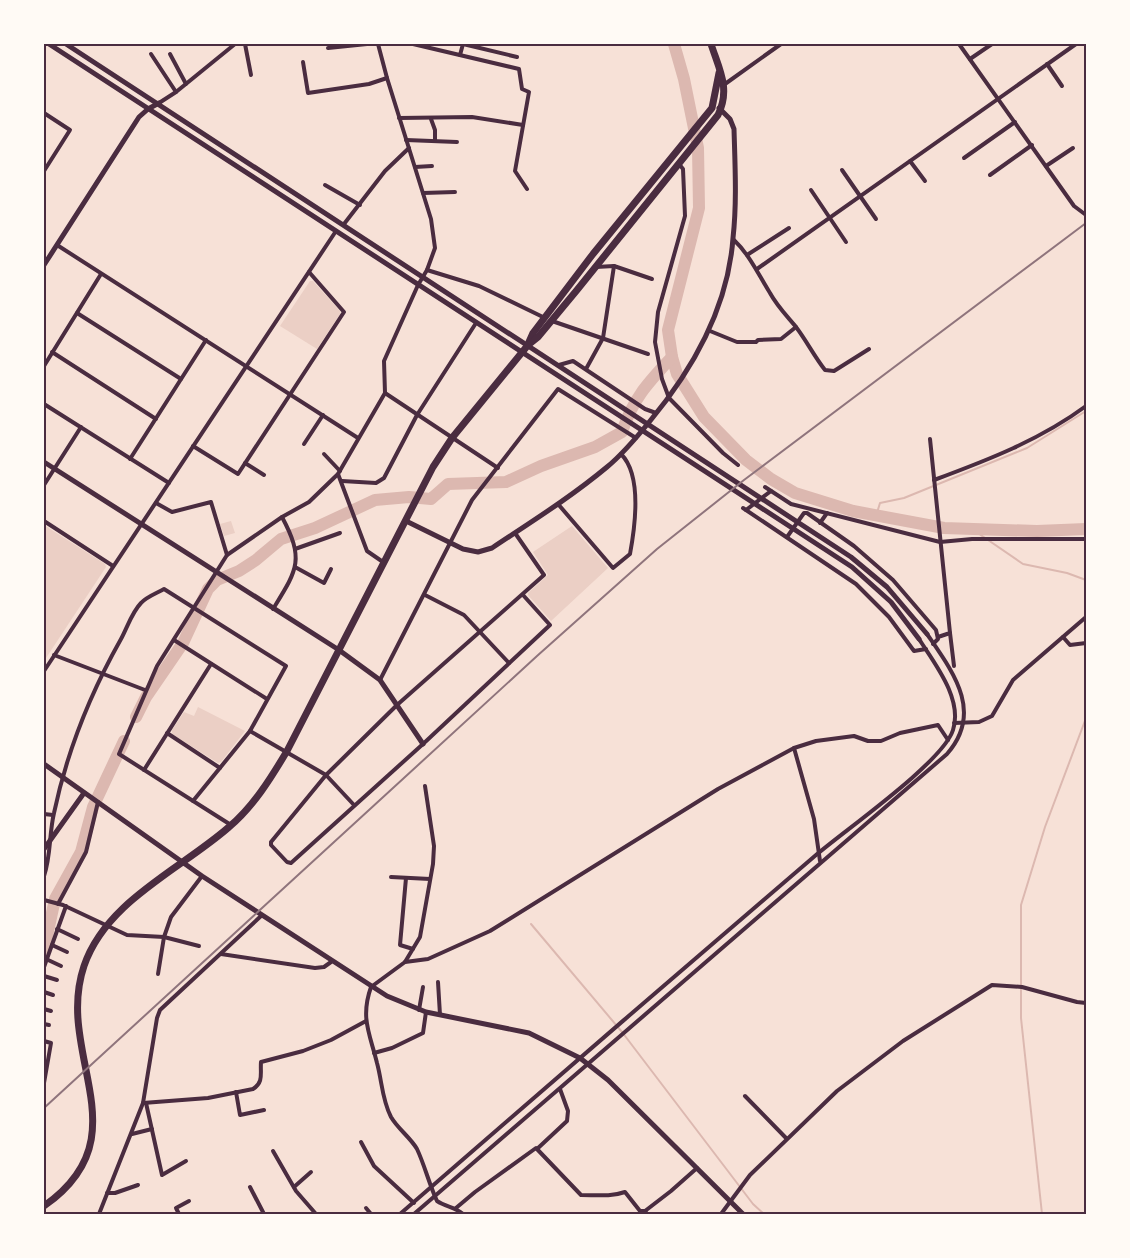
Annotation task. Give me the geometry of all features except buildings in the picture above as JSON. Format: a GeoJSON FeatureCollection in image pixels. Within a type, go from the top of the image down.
{"type":"FeatureCollection","features":[{"type":"Feature","properties":{"kind":"main road"},"geometry":{"type":"LineString","coordinates":[[44,1206],[58,1196],[83,1164],[94,1124],[77,1013],[80,980],[93,944],[106,926],[129,903],[231,826],[264,788],[287,752],[383,562],[433,467],[452,438],[522,353],[533,333],[596,267],[721,110],[725,84],[711,44]]}},
{"type":"Feature","properties":{"kind":"main road"},"geometry":{"type":"LineString","coordinates":[[548,319],[593,254],[714,105],[720,72]]}},
{"type":"Feature","properties":{"kind":"street"},"geometry":{"type":"LineString","coordinates":[[49,44],[852,567],[891,602],[919,639],[952,700],[954,723],[948,740],[931,760],[819,852],[400,1215]]}},
{"type":"Feature","properties":{"kind":"street"},"geometry":{"type":"LineString","coordinates":[[68,44],[851,557],[887,587],[927,634],[961,693],[964,703],[964,724],[954,746],[936,765],[414,1215]]}},
{"type":"Feature","properties":{"kind":"street"},"geometry":{"type":"LineString","coordinates":[[44,265],[139,117],[176,92],[236,44]]}},
{"type":"Feature","properties":{"kind":"street"},"geometry":{"type":"LineString","coordinates":[[245,44],[251,75]]}},
{"type":"Feature","properties":{"kind":"street"},"geometry":{"type":"LineString","coordinates":[[328,48],[367,44]]}},
{"type":"Feature","properties":{"kind":"street"},"geometry":{"type":"LineString","coordinates":[[231,826],[119,754],[157,666],[227,555],[309,502],[339,472],[385,393],[384,361],[435,248],[423,193],[378,44]]}},
{"type":"Feature","properties":{"kind":"street"},"geometry":{"type":"LineString","coordinates":[[413,44],[519,69],[522,89],[529,92],[515,171],[527,189]]}},
{"type":"Feature","properties":{"kind":"street"},"geometry":{"type":"LineString","coordinates":[[460,55],[463,44],[517,57]]}},
{"type":"Feature","properties":{"kind":"street"},"geometry":{"type":"LineString","coordinates":[[725,84],[781,44]]}},
{"type":"Feature","properties":{"kind":"street"},"geometry":{"type":"LineString","coordinates":[[959,44],[1074,206],[1086,215]]}},
{"type":"Feature","properties":{"kind":"street"},"geometry":{"type":"LineString","coordinates":[[970,59],[992,44]]}},
{"type":"Feature","properties":{"kind":"street"},"geometry":{"type":"LineString","coordinates":[[757,269],[1076,44]]}},
{"type":"Feature","properties":{"kind":"street"},"geometry":{"type":"LineString","coordinates":[[151,54],[176,92]]}},
{"type":"Feature","properties":{"kind":"street"},"geometry":{"type":"LineString","coordinates":[[170,54],[186,84]]}},
{"type":"Feature","properties":{"kind":"street"},"geometry":{"type":"LineString","coordinates":[[303,62],[308,93],[369,84],[387,78]]}},
{"type":"Feature","properties":{"kind":"street"},"geometry":{"type":"LineString","coordinates":[[1047,64],[1062,86]]}},
{"type":"Feature","properties":{"kind":"street"},"geometry":{"type":"LineString","coordinates":[[406,520],[463,549],[478,552],[492,548],[608,466],[636,438],[669,398],[692,365],[710,331],[726,280],[734,239],[734,129],[730,119],[714,105]]}},
{"type":"Feature","properties":{"kind":"street"},"geometry":{"type":"LineString","coordinates":[[44,113],[70,130],[44,169]]}},
{"type":"Feature","properties":{"kind":"street"},"geometry":{"type":"LineString","coordinates":[[399,118],[472,117],[523,125]]}},
{"type":"Feature","properties":{"kind":"street"},"geometry":{"type":"LineString","coordinates":[[431,119],[435,130],[435,141]]}},
{"type":"Feature","properties":{"kind":"street"},"geometry":{"type":"LineString","coordinates":[[964,158],[1015,122]]}},
{"type":"Feature","properties":{"kind":"street"},"geometry":{"type":"LineString","coordinates":[[406,140],[457,142]]}},
{"type":"Feature","properties":{"kind":"street"},"geometry":{"type":"LineString","coordinates":[[990,175],[1032,145]]}},
{"type":"Feature","properties":{"kind":"street"},"geometry":{"type":"LineString","coordinates":[[344,225],[385,171],[409,147]]}},
{"type":"Feature","properties":{"kind":"street"},"geometry":{"type":"LineString","coordinates":[[1046,166],[1073,148]]}},
{"type":"Feature","properties":{"kind":"street"},"geometry":{"type":"LineString","coordinates":[[681,161],[685,216],[657,312],[656,342],[662,379],[669,398],[723,453],[738,465]]}},
{"type":"Feature","properties":{"kind":"street"},"geometry":{"type":"LineString","coordinates":[[910,161],[925,181]]}},
{"type":"Feature","properties":{"kind":"street"},"geometry":{"type":"LineString","coordinates":[[415,167],[432,165]]}},
{"type":"Feature","properties":{"kind":"street"},"geometry":{"type":"LineString","coordinates":[[842,170],[876,219]]}},
{"type":"Feature","properties":{"kind":"street"},"geometry":{"type":"LineString","coordinates":[[325,185],[360,205]]}},
{"type":"Feature","properties":{"kind":"street"},"geometry":{"type":"LineString","coordinates":[[811,190],[846,242]]}},
{"type":"Feature","properties":{"kind":"street"},"geometry":{"type":"LineString","coordinates":[[423,193],[455,192]]}},
{"type":"Feature","properties":{"kind":"street"},"geometry":{"type":"LineString","coordinates":[[1080,211],[1086,206]]}},
{"type":"Feature","properties":{"kind":"street"},"geometry":{"type":"LineString","coordinates":[[747,255],[789,228]]}},
{"type":"Feature","properties":{"kind":"street"},"geometry":{"type":"LineString","coordinates":[[44,671],[336,231]]}},
{"type":"Feature","properties":{"kind":"street"},"geometry":{"type":"LineString","coordinates":[[734,239],[825,370],[834,371],[869,349]]}},
{"type":"Feature","properties":{"kind":"street"},"geometry":{"type":"LineString","coordinates":[[57,245],[358,438]]}},
{"type":"Feature","properties":{"kind":"street"},"geometry":{"type":"LineString","coordinates":[[596,267],[614,266],[652,279]]}},
{"type":"Feature","properties":{"kind":"street"},"geometry":{"type":"LineString","coordinates":[[586,369],[603,338],[614,266]]}},
{"type":"Feature","properties":{"kind":"street"},"geometry":{"type":"LineString","coordinates":[[427,270],[479,286],[548,319],[648,354]]}},
{"type":"Feature","properties":{"kind":"street"},"geometry":{"type":"LineString","coordinates":[[193,446],[238,474],[344,312],[309,272]]}},
{"type":"Feature","properties":{"kind":"street"},"geometry":{"type":"LineString","coordinates":[[44,366],[102,274]]}},
{"type":"Feature","properties":{"kind":"street"},"geometry":{"type":"LineString","coordinates":[[76,313],[181,379]]}},
{"type":"Feature","properties":{"kind":"street"},"geometry":{"type":"LineString","coordinates":[[342,481],[376,483],[384,478],[417,415],[476,322]]}},
{"type":"Feature","properties":{"kind":"street"},"geometry":{"type":"LineString","coordinates":[[710,331],[737,342],[756,342],[781,339],[796,327]]}},
{"type":"Feature","properties":{"kind":"street"},"geometry":{"type":"LineString","coordinates":[[130,459],[206,340]]}},
{"type":"Feature","properties":{"kind":"street"},"geometry":{"type":"LineString","coordinates":[[52,352],[156,419]]}},
{"type":"Feature","properties":{"kind":"street"},"geometry":{"type":"LineString","coordinates":[[559,364],[573,361],[656,414]]}},
{"type":"Feature","properties":{"kind":"street"},"geometry":{"type":"LineString","coordinates":[[380,680],[472,500],[558,389],[636,438]]}},
{"type":"Feature","properties":{"kind":"street"},"geometry":{"type":"LineString","coordinates":[[385,393],[498,468]]}},
{"type":"Feature","properties":{"kind":"street"},"geometry":{"type":"LineString","coordinates":[[44,404],[169,483]]}},
{"type":"Feature","properties":{"kind":"street"},"geometry":{"type":"LineString","coordinates":[[935,481],[1022,446],[1059,425],[1086,406]]}},
{"type":"Feature","properties":{"kind":"street"},"geometry":{"type":"LineString","coordinates":[[304,444],[323,415]]}},
{"type":"Feature","properties":{"kind":"street"},"geometry":{"type":"LineString","coordinates":[[44,485],[81,427]]}},
{"type":"Feature","properties":{"kind":"street"},"geometry":{"type":"LineString","coordinates":[[930,439],[954,666]]}},
{"type":"Feature","properties":{"kind":"street"},"geometry":{"type":"LineString","coordinates":[[324,454],[339,472],[367,551],[383,562]]}},
{"type":"Feature","properties":{"kind":"street"},"geometry":{"type":"LineString","coordinates":[[557,504],[613,568],[630,554],[635,518],[632,475],[628,461],[621,454]]}},
{"type":"Feature","properties":{"kind":"street"},"geometry":{"type":"LineString","coordinates":[[44,462],[339,650],[380,680],[423,744]]}},
{"type":"Feature","properties":{"kind":"street"},"geometry":{"type":"LineString","coordinates":[[245,463],[264,475]]}},
{"type":"Feature","properties":{"kind":"street"},"geometry":{"type":"LineString","coordinates":[[765,487],[791,504],[940,542],[971,539],[1086,539]]}},
{"type":"Feature","properties":{"kind":"street"},"geometry":{"type":"LineString","coordinates":[[771,491],[745,509],[856,584],[889,617],[914,651],[926,649]]}},
{"type":"Feature","properties":{"kind":"street"},"geometry":{"type":"LineString","coordinates":[[156,502],[172,512],[211,502],[227,555]]}},
{"type":"Feature","properties":{"kind":"street"},"geometry":{"type":"LineString","coordinates":[[788,537],[804,513],[810,514],[854,546],[893,580],[929,621],[938,637]]}},
{"type":"Feature","properties":{"kind":"street"},"geometry":{"type":"LineString","coordinates":[[820,523],[827,513]]}},
{"type":"Feature","properties":{"kind":"street"},"geometry":{"type":"LineString","coordinates":[[273,609],[296,567],[295,549],[290,532],[282,518]]}},
{"type":"Feature","properties":{"kind":"street"},"geometry":{"type":"LineString","coordinates":[[44,521],[114,566]]}},
{"type":"Feature","properties":{"kind":"street"},"geometry":{"type":"LineString","coordinates":[[295,549],[340,533]]}},
{"type":"Feature","properties":{"kind":"street"},"geometry":{"type":"LineString","coordinates":[[515,533],[544,575],[397,705],[326,775],[271,842],[271,845],[287,862],[291,863],[550,625],[523,595]]}},
{"type":"Feature","properties":{"kind":"street"},"geometry":{"type":"LineString","coordinates":[[296,567],[324,583],[331,569]]}},
{"type":"Feature","properties":{"kind":"street"},"geometry":{"type":"LineString","coordinates":[[44,876],[48,862],[53,815],[73,740],[101,674],[141,602],[164,589],[286,666],[250,731],[193,801]]}},
{"type":"Feature","properties":{"kind":"street"},"geometry":{"type":"LineString","coordinates":[[425,595],[464,615],[509,663]]}},
{"type":"Feature","properties":{"kind":"street"},"geometry":{"type":"LineString","coordinates":[[954,723],[980,722],[992,716],[1013,680],[1086,617]]}},
{"type":"Feature","properties":{"kind":"street"},"geometry":{"type":"LineString","coordinates":[[933,644],[938,637],[950,633]]}},
{"type":"Feature","properties":{"kind":"street"},"geometry":{"type":"LineString","coordinates":[[1063,638],[1070,645],[1086,643]]}},
{"type":"Feature","properties":{"kind":"street"},"geometry":{"type":"LineString","coordinates":[[174,640],[267,699]]}},
{"type":"Feature","properties":{"kind":"street"},"geometry":{"type":"LineString","coordinates":[[54,655],[145,690]]}},
{"type":"Feature","properties":{"kind":"street"},"geometry":{"type":"LineString","coordinates":[[144,770],[211,664]]}},
{"type":"Feature","properties":{"kind":"street"},"geometry":{"type":"LineString","coordinates":[[405,962],[428,959],[490,932],[718,789],[794,748],[816,741],[854,736],[868,741],[881,741],[900,733],[938,725],[948,740]]}},
{"type":"Feature","properties":{"kind":"street"},"geometry":{"type":"LineString","coordinates":[[250,731],[326,775],[354,805]]}},
{"type":"Feature","properties":{"kind":"street"},"geometry":{"type":"LineString","coordinates":[[167,733],[220,768]]}},
{"type":"Feature","properties":{"kind":"street"},"geometry":{"type":"LineString","coordinates":[[794,748],[814,819],[821,862]]}},
{"type":"Feature","properties":{"kind":"street"},"geometry":{"type":"LineString","coordinates":[[45,767],[261,916],[371,987],[419,1010],[529,1033],[580,1058],[608,1080],[743,1215]]}},
{"type":"Feature","properties":{"kind":"street"},"geometry":{"type":"LineString","coordinates":[[425,786],[434,846],[420,937],[405,962],[371,987],[366,1005],[366,1021],[386,1106],[418,1152],[436,1201],[456,1208],[463,1215]]}},
{"type":"Feature","properties":{"kind":"street"},"geometry":{"type":"LineString","coordinates":[[44,849],[84,793]]}},
{"type":"Feature","properties":{"kind":"street"},"geometry":{"type":"LineString","coordinates":[[58,904],[86,852],[98,802]]}},
{"type":"Feature","properties":{"kind":"street"},"geometry":{"type":"LineString","coordinates":[[44,814],[53,815]]}},
{"type":"Feature","properties":{"kind":"street"},"geometry":{"type":"LineString","coordinates":[[158,974],[164,937],[171,917],[202,876]]}},
{"type":"Feature","properties":{"kind":"street"},"geometry":{"type":"LineString","coordinates":[[391,877],[430,879]]}},
{"type":"Feature","properties":{"kind":"street"},"geometry":{"type":"LineString","coordinates":[[406,878],[400,945],[413,949]]}},
{"type":"Feature","properties":{"kind":"street"},"geometry":{"type":"LineString","coordinates":[[44,900],[66,906],[127,935],[164,937],[199,946]]}},
{"type":"Feature","properties":{"kind":"street"},"geometry":{"type":"LineString","coordinates":[[44,967],[66,906]]}},
{"type":"Feature","properties":{"kind":"street"},"geometry":{"type":"LineString","coordinates":[[99,1215],[145,1103],[160,1010],[261,916]]}},
{"type":"Feature","properties":{"kind":"street"},"geometry":{"type":"LineString","coordinates":[[57,929],[78,939]]}},
{"type":"Feature","properties":{"kind":"street"},"geometry":{"type":"LineString","coordinates":[[52,945],[67,952]]}},
{"type":"Feature","properties":{"kind":"street"},"geometry":{"type":"LineString","coordinates":[[220,954],[315,968],[324,967],[331,962]]}},
{"type":"Feature","properties":{"kind":"street"},"geometry":{"type":"LineString","coordinates":[[46,959],[62,966]]}},
{"type":"Feature","properties":{"kind":"street"},"geometry":{"type":"LineString","coordinates":[[44,975],[57,980]]}},
{"type":"Feature","properties":{"kind":"street"},"geometry":{"type":"LineString","coordinates":[[438,982],[440,1016]]}},
{"type":"Feature","properties":{"kind":"street"},"geometry":{"type":"LineString","coordinates":[[721,1215],[750,1175],[786,1138],[852,1078],[903,1041],[992,985],[1022,987],[1086,1003]]}},
{"type":"Feature","properties":{"kind":"street"},"geometry":{"type":"LineString","coordinates":[[419,1010],[423,987]]}},
{"type":"Feature","properties":{"kind":"street"},"geometry":{"type":"LineString","coordinates":[[44,992],[53,995]]}},
{"type":"Feature","properties":{"kind":"street"},"geometry":{"type":"LineString","coordinates":[[44,1009],[51,1011]]}},
{"type":"Feature","properties":{"kind":"street"},"geometry":{"type":"LineString","coordinates":[[374,1053],[392,1048],[423,1033],[426,1012]]}},
{"type":"Feature","properties":{"kind":"street"},"geometry":{"type":"LineString","coordinates":[[145,1103],[207,1098],[253,1089],[261,1079],[261,1062],[303,1051],[332,1040],[366,1021]]}},
{"type":"Feature","properties":{"kind":"street"},"geometry":{"type":"LineString","coordinates":[[44,1024],[49,1025]]}},
{"type":"Feature","properties":{"kind":"street"},"geometry":{"type":"LineString","coordinates":[[44,1041],[51,1043],[44,1083]]}},
{"type":"Feature","properties":{"kind":"street"},"geometry":{"type":"LineString","coordinates":[[456,1208],[537,1149],[567,1121],[568,1111],[560,1089]]}},
{"type":"Feature","properties":{"kind":"street"},"geometry":{"type":"LineString","coordinates":[[236,1092],[240,1114],[264,1110]]}},
{"type":"Feature","properties":{"kind":"street"},"geometry":{"type":"LineString","coordinates":[[745,1096],[786,1138]]}},
{"type":"Feature","properties":{"kind":"street"},"geometry":{"type":"LineString","coordinates":[[145,1103],[162,1175],[186,1161]]}},
{"type":"Feature","properties":{"kind":"street"},"geometry":{"type":"LineString","coordinates":[[131,1134],[152,1129]]}},
{"type":"Feature","properties":{"kind":"street"},"geometry":{"type":"LineString","coordinates":[[361,1142],[375,1166],[414,1203]]}},
{"type":"Feature","properties":{"kind":"street"},"geometry":{"type":"LineString","coordinates":[[537,1149],[581,1196],[597,1194],[615,1196],[625,1192],[640,1211],[646,1213],[697,1168]]}},
{"type":"Feature","properties":{"kind":"street"},"geometry":{"type":"LineString","coordinates":[[273,1151],[294,1187],[316,1215]]}},
{"type":"Feature","properties":{"kind":"street"},"geometry":{"type":"LineString","coordinates":[[294,1187],[311,1172]]}},
{"type":"Feature","properties":{"kind":"street"},"geometry":{"type":"LineString","coordinates":[[107,1193],[115,1193],[138,1185]]}},
{"type":"Feature","properties":{"kind":"street"},"geometry":{"type":"LineString","coordinates":[[250,1187],[264,1215]]}},
{"type":"Feature","properties":{"kind":"street"},"geometry":{"type":"LineString","coordinates":[[178,1215],[176,1208],[189,1201]]}},
{"type":"Feature","properties":{"kind":"street"},"geometry":{"type":"LineString","coordinates":[[366,1208],[371,1215]]}},
{"type":"Feature","properties":{"kind":"shaded area"},"geometry":{"type":"Polygon","coordinates":[[[310,281],[313,281],[340,311],[317,349],[280,326],[310,281]]]}},
{"type":"Feature","properties":{"kind":"shaded area"},"geometry":{"type":"Polygon","coordinates":[[[231,521],[235,533],[224,536],[220,524],[231,521]]]}},
{"type":"Feature","properties":{"kind":"shaded area"},"geometry":{"type":"Polygon","coordinates":[[[44,525],[105,564],[106,567],[44,661],[44,525]]]}},
{"type":"Feature","properties":{"kind":"shaded area"},"geometry":{"type":"Polygon","coordinates":[[[572,526],[608,568],[551,621],[528,595],[548,575],[533,552],[572,526]]]}},
{"type":"Feature","properties":{"kind":"shaded area"},"geometry":{"type":"Polygon","coordinates":[[[198,707],[245,731],[221,762],[218,763],[172,734],[172,730],[184,712],[194,716],[198,707]]]}},
{"type":"Feature","properties":{"kind":"waterway"},"geometry":{"type":"LineString","coordinates":[[674,44],[684,79],[698,148],[699,208],[668,330],[677,374],[704,417],[746,460],[771,479],[795,493],[853,511],[944,528],[1037,531],[1086,529]]}},
{"type":"Feature","properties":{"kind":"waterway"},"geometry":{"type":"LineString","coordinates":[[136,717],[146,697],[183,643],[208,589],[217,580],[239,571],[281,539],[315,528],[375,500],[409,497],[431,499],[448,484],[506,482],[541,466],[595,447],[622,432],[631,409],[649,383],[672,357]]}},
{"type":"Feature","properties":{"kind":"waterway"},"geometry":{"type":"LineString","coordinates":[[876,516],[880,503],[904,498],[1027,448],[1086,411]]}},
{"type":"Feature","properties":{"kind":"waterway"},"geometry":{"type":"LineString","coordinates":[[972,529],[1023,564],[1067,573],[1086,580]]}},
{"type":"Feature","properties":{"kind":"waterway"},"geometry":{"type":"LineString","coordinates":[[1042,1214],[1021,1018],[1021,905],[1045,827],[1086,718]]}},
{"type":"Feature","properties":{"kind":"waterway"},"geometry":{"type":"LineString","coordinates":[[44,950],[55,899],[81,852],[93,807],[124,741]]}},
{"type":"Feature","properties":{"kind":"waterway"},"geometry":{"type":"LineString","coordinates":[[531,924],[622,1032],[753,1204],[764,1214]]}},
{"type":"Feature","properties":{"kind":"railway"},"geometry":{"type":"LineString","coordinates":[[44,1108],[657,549],[744,480],[1086,223]]}}]}
